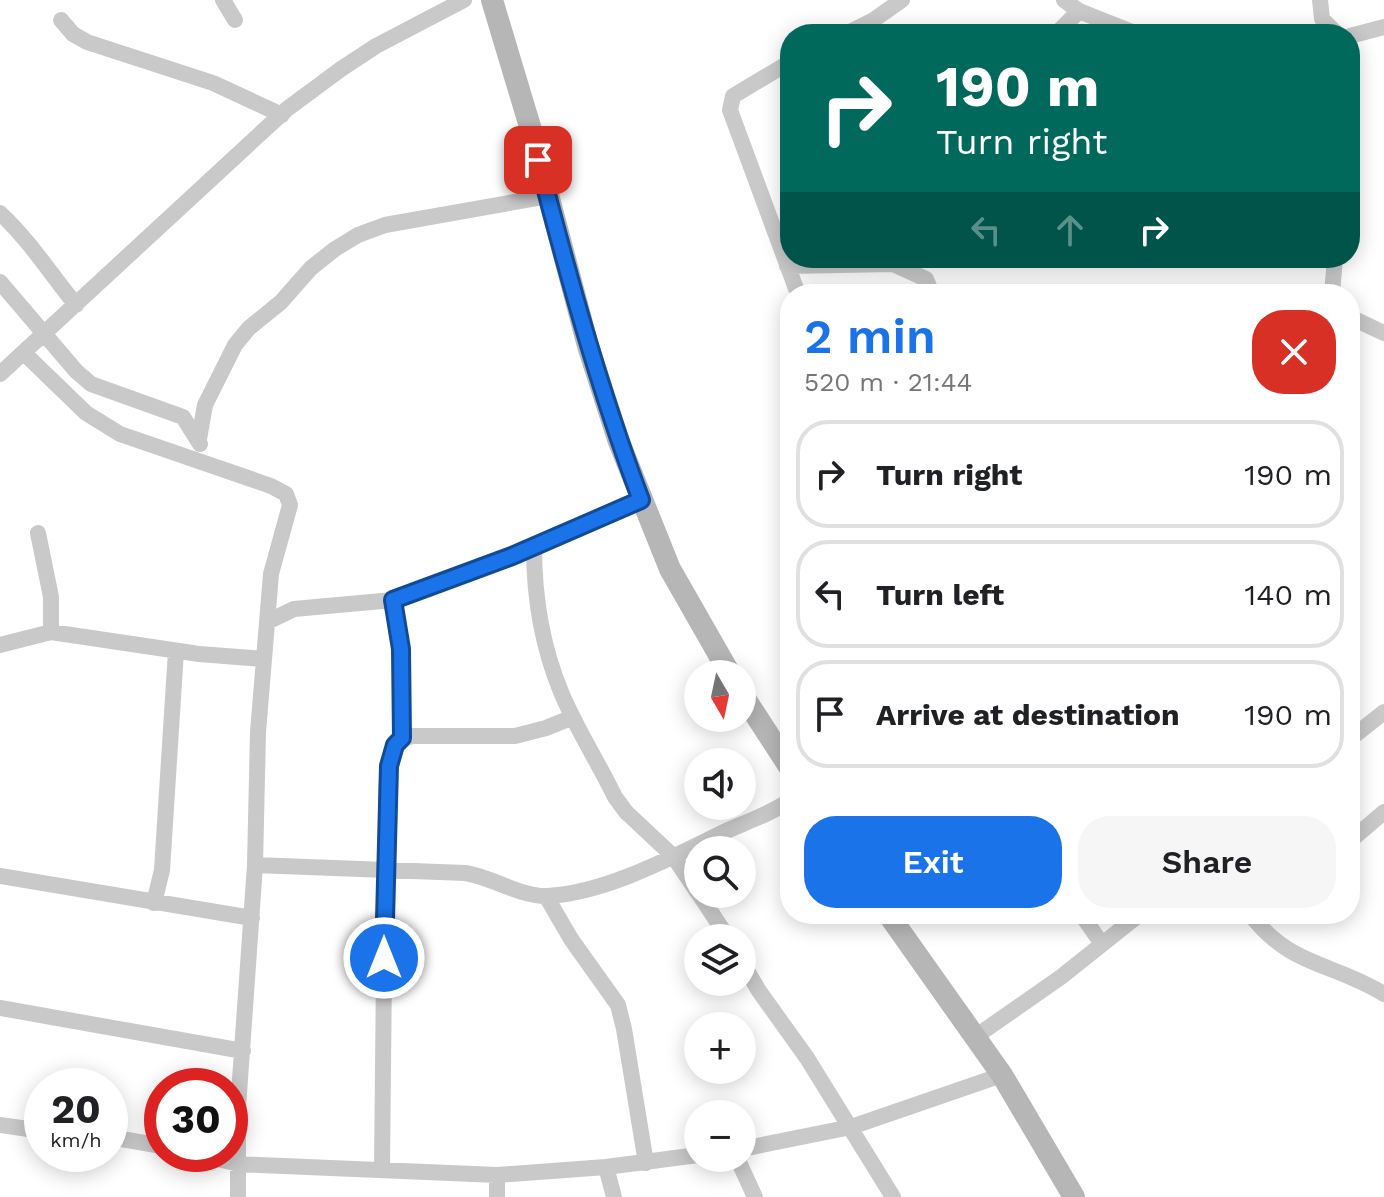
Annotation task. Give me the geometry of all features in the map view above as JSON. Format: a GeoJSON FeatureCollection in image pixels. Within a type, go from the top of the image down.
{"type":"FeatureCollection","features":[{"type":"Feature","properties":{"kind":"street"},"geometry":{"type":"LineString","coordinates":[[223,0],[235,20]]}},
{"type":"Feature","properties":{"kind":"street"},"geometry":{"type":"LineString","coordinates":[[0,374],[282,115],[376,46],[464,0]]}},
{"type":"Feature","properties":{"kind":"street"},"geometry":{"type":"LineString","coordinates":[[492,0],[588,346],[619,442],[670,569],[722,660]]}},
{"type":"Feature","properties":{"kind":"street"},"geometry":{"type":"LineString","coordinates":[[866,24],[902,0]]}},
{"type":"Feature","properties":{"kind":"street"},"geometry":{"type":"LineString","coordinates":[[1064,0],[1079,11],[1112,24]]}},
{"type":"Feature","properties":{"kind":"street"},"geometry":{"type":"LineString","coordinates":[[1320,0],[1322,19],[1327,24]]}},
{"type":"Feature","properties":{"kind":"street"},"geometry":{"type":"LineString","coordinates":[[1066,24],[1079,11]]}},
{"type":"Feature","properties":{"kind":"street"},"geometry":{"type":"LineString","coordinates":[[61,20],[73,34],[87,42],[213,83],[282,115]]}},
{"type":"Feature","properties":{"kind":"street"},"geometry":{"type":"LineString","coordinates":[[1360,33],[1384,27]]}},
{"type":"Feature","properties":{"kind":"street"},"geometry":{"type":"LineString","coordinates":[[780,68],[733,96],[730,102],[730,110],[780,247]]}},
{"type":"Feature","properties":{"kind":"street"},"geometry":{"type":"LineString","coordinates":[[199,439],[205,405],[235,345],[249,328],[281,302],[311,268],[346,242],[385,225],[548,196]]}},
{"type":"Feature","properties":{"kind":"street"},"geometry":{"type":"LineString","coordinates":[[0,213],[26,237],[76,305]]}},
{"type":"Feature","properties":{"kind":"street"},"geometry":{"type":"LineString","coordinates":[[908,268],[926,279],[928,284]]}},
{"type":"Feature","properties":{"kind":"street"},"geometry":{"type":"LineString","coordinates":[[0,282],[76,371],[91,384],[183,417],[199,439],[207,465]]}},
{"type":"Feature","properties":{"kind":"street"},"geometry":{"type":"LineString","coordinates":[[1360,322],[1384,333]]}},
{"type":"Feature","properties":{"kind":"street"},"geometry":{"type":"LineString","coordinates":[[25,354],[99,423],[155,448],[271,486],[286,494],[290,505],[271,574],[258,732],[255,865],[242,1068]]}},
{"type":"Feature","properties":{"kind":"street"},"geometry":{"type":"LineString","coordinates":[[183,417],[205,405]]}},
{"type":"Feature","properties":{"kind":"street"},"geometry":{"type":"LineString","coordinates":[[267,622],[294,609],[393,600],[512,556],[641,500]]}},
{"type":"Feature","properties":{"kind":"street"},"geometry":{"type":"LineString","coordinates":[[38,533],[51,597],[51,632]]}},
{"type":"Feature","properties":{"kind":"street"},"geometry":{"type":"LineString","coordinates":[[534,547],[534,587],[551,666],[573,717],[615,797],[626,812],[673,856],[684,872]]}},
{"type":"Feature","properties":{"kind":"street"},"geometry":{"type":"LineString","coordinates":[[512,556],[534,587]]}},
{"type":"Feature","properties":{"kind":"street"},"geometry":{"type":"LineString","coordinates":[[269,598],[294,609]]}},
{"type":"Feature","properties":{"kind":"street"},"geometry":{"type":"LineString","coordinates":[[393,600],[401,649],[402,738]]}},
{"type":"Feature","properties":{"kind":"street"},"geometry":{"type":"LineString","coordinates":[[0,645],[51,632],[176,651],[264,659]]}},
{"type":"Feature","properties":{"kind":"street"},"geometry":{"type":"LineString","coordinates":[[154,903],[162,870],[176,651]]}},
{"type":"Feature","properties":{"kind":"street"},"geometry":{"type":"LineString","coordinates":[[1360,731],[1384,712]]}},
{"type":"Feature","properties":{"kind":"street"},"geometry":{"type":"LineString","coordinates":[[756,716],[780,753]]}},
{"type":"Feature","properties":{"kind":"street"},"geometry":{"type":"LineString","coordinates":[[382,1168],[385,870],[389,766],[395,745],[402,738],[515,736],[573,717]]}},
{"type":"Feature","properties":{"kind":"street"},"geometry":{"type":"LineString","coordinates":[[255,865],[484,876],[529,894],[546,896],[615,880],[780,805]]}},
{"type":"Feature","properties":{"kind":"street"},"geometry":{"type":"LineString","coordinates":[[1360,832],[1384,812]]}},
{"type":"Feature","properties":{"kind":"street"},"geometry":{"type":"LineString","coordinates":[[0,876],[252,918]]}},
{"type":"Feature","properties":{"kind":"street"},"geometry":{"type":"LineString","coordinates":[[546,896],[571,939],[618,1005],[646,1163]]}},
{"type":"Feature","properties":{"kind":"street"},"geometry":{"type":"LineString","coordinates":[[895,924],[1002,1075],[1074,1197]]}},
{"type":"Feature","properties":{"kind":"street"},"geometry":{"type":"LineString","coordinates":[[1088,924],[1102,944]]}},
{"type":"Feature","properties":{"kind":"street"},"geometry":{"type":"LineString","coordinates":[[975,1037],[1061,977],[1127,924]]}},
{"type":"Feature","properties":{"kind":"street"},"geometry":{"type":"LineString","coordinates":[[1261,924],[1273,941],[1292,954],[1342,972],[1384,994]]}},
{"type":"Feature","properties":{"kind":"street"},"geometry":{"type":"LineString","coordinates":[[756,983],[851,1127],[893,1197]]}},
{"type":"Feature","properties":{"kind":"street"},"geometry":{"type":"LineString","coordinates":[[0,1008],[243,1051]]}},
{"type":"Feature","properties":{"kind":"street"},"geometry":{"type":"LineString","coordinates":[[756,1146],[851,1127],[1002,1075]]}},
{"type":"Feature","properties":{"kind":"street"},"geometry":{"type":"LineString","coordinates":[[0,1125],[24,1128]]}},
{"type":"Feature","properties":{"kind":"street"},"geometry":{"type":"LineString","coordinates":[[248,1164],[497,1175],[684,1157]]}},
{"type":"Feature","properties":{"kind":"street"},"geometry":{"type":"LineString","coordinates":[[606,1167],[614,1197]]}},
{"type":"Feature","properties":{"kind":"street"},"geometry":{"type":"LineString","coordinates":[[238,1197],[239,1172]]}},
{"type":"Feature","properties":{"kind":"street"},"geometry":{"type":"LineString","coordinates":[[743,1172],[755,1197]]}},
{"type":"Feature","properties":{"kind":"street"},"geometry":{"type":"LineString","coordinates":[[497,1175],[497,1197]]}},
{"type":"Feature","properties":{"kind":"route"},"geometry":{"type":"LineString","coordinates":[[384,958],[389,766],[395,745],[402,738],[401,649],[393,600],[486,567],[641,500],[588,346],[538,160]]}}]}
